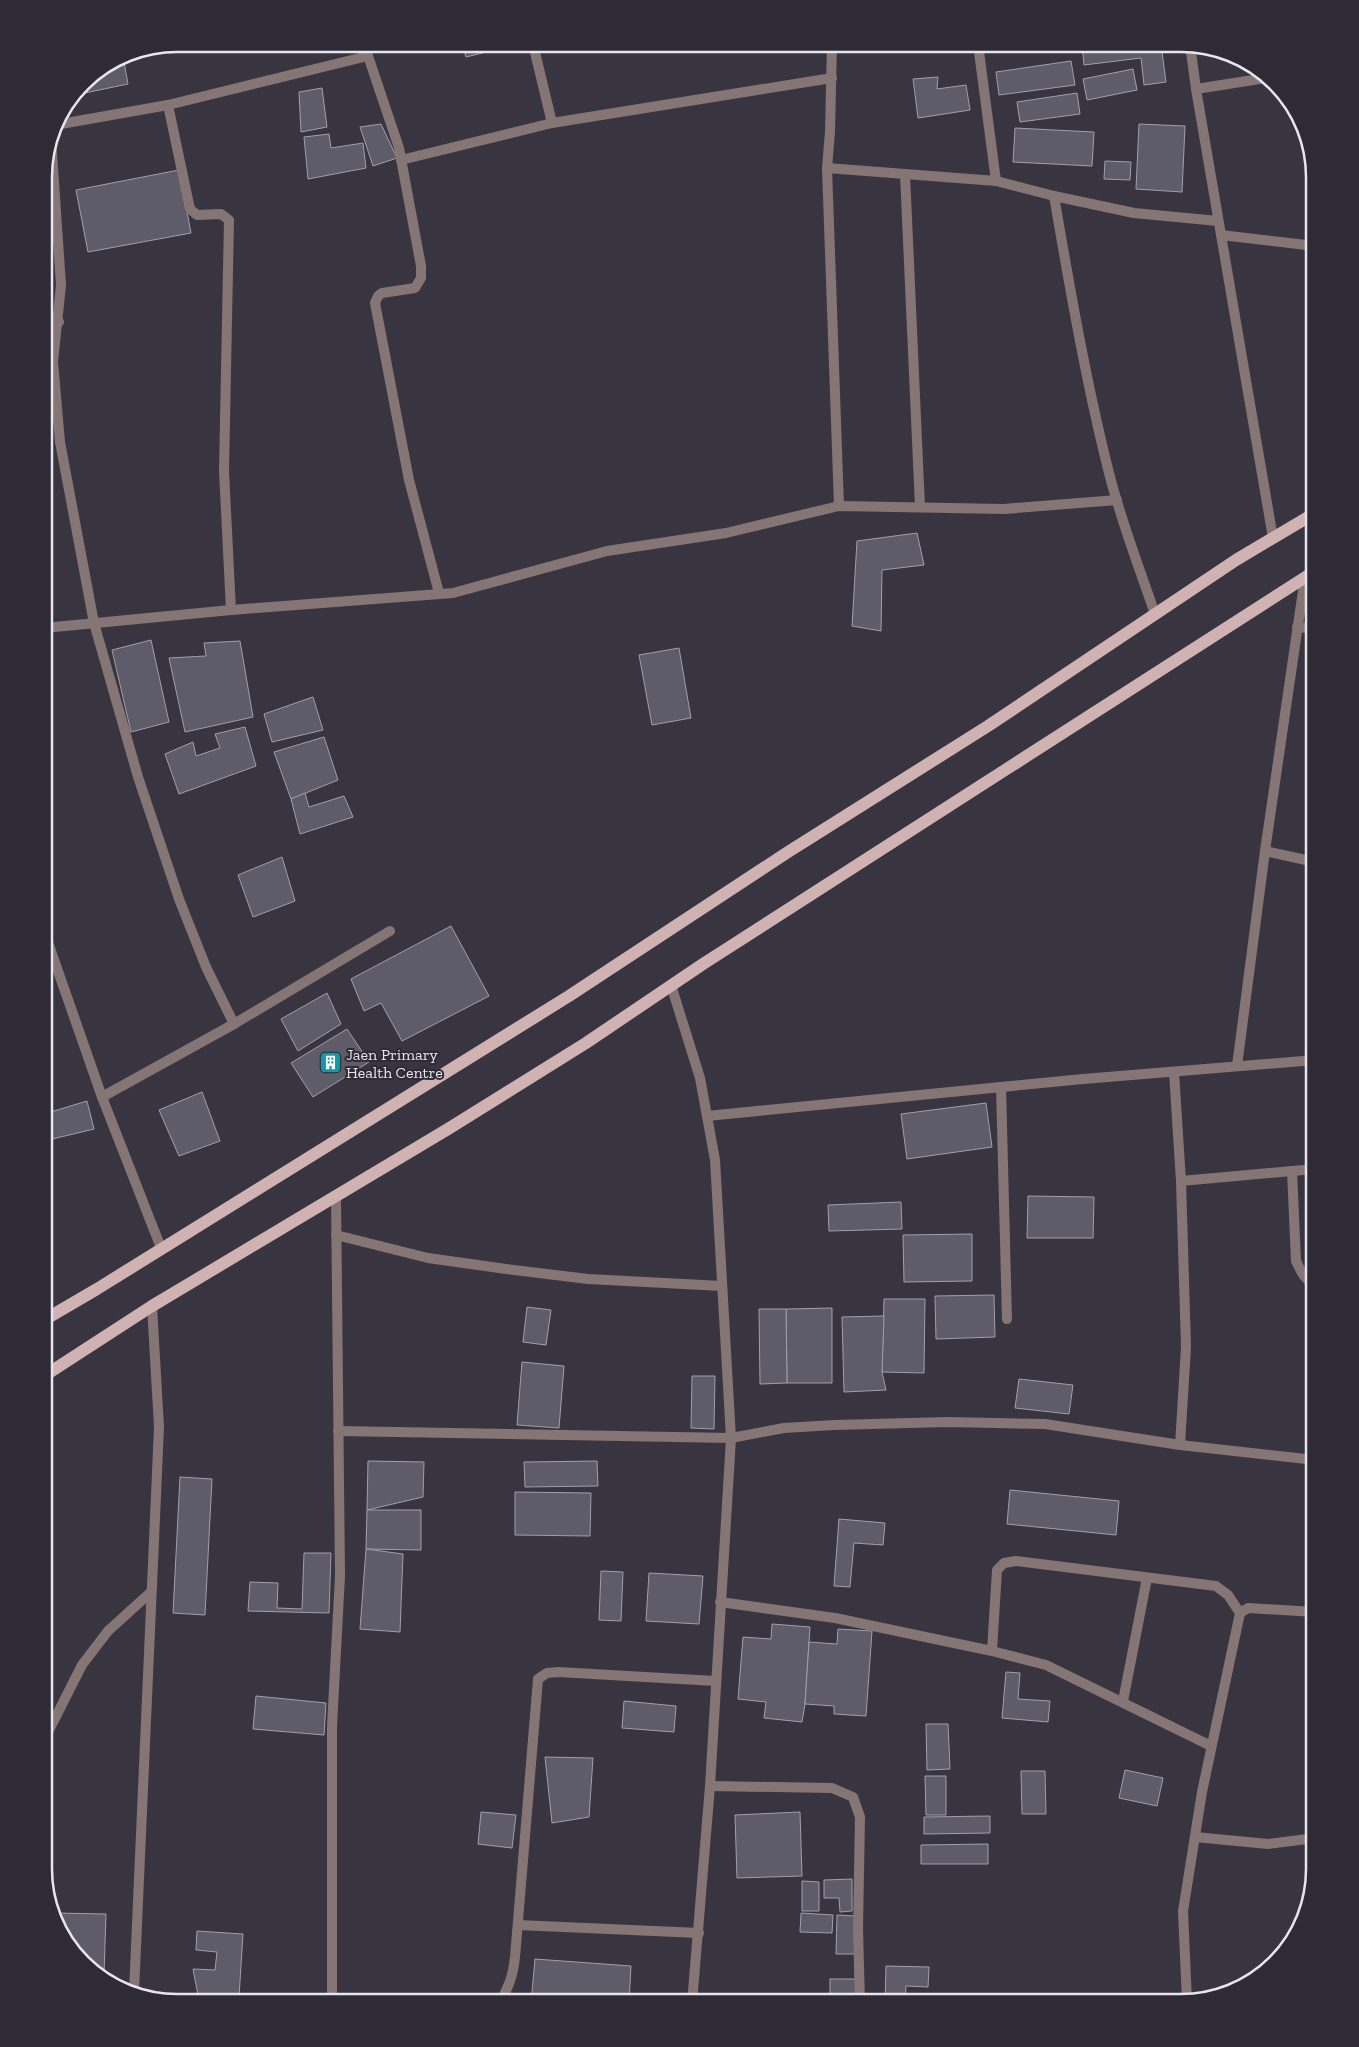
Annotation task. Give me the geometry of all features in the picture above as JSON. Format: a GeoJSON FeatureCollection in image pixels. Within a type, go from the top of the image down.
{"type":"FeatureCollection","features":[{"type":"Feature","properties":{"kind":"main road"},"geometry":{"type":"LineString","coordinates":[[52,1315],[569,996],[788,852],[988,726],[1155,614],[1306,518]]}},
{"type":"Feature","properties":{"kind":"main road"},"geometry":{"type":"LineString","coordinates":[[52,1371],[152,1306],[586,1043],[671,985],[1306,577]]}},
{"type":"Feature","properties":{"kind":"street"},"geometry":{"type":"LineString","coordinates":[[367,53],[399,148],[421,266],[421,278],[415,288],[382,293],[378,296],[375,303],[409,480],[439,593]]}},
{"type":"Feature","properties":{"kind":"street"},"geometry":{"type":"LineString","coordinates":[[535,53],[552,123]]}},
{"type":"Feature","properties":{"kind":"street"},"geometry":{"type":"LineString","coordinates":[[832,53],[827,168],[839,506]]}},
{"type":"Feature","properties":{"kind":"street"},"geometry":{"type":"LineString","coordinates":[[979,53],[996,181]]}},
{"type":"Feature","properties":{"kind":"street"},"geometry":{"type":"LineString","coordinates":[[1191,53],[1218,221],[1273,538]]}},
{"type":"Feature","properties":{"kind":"street"},"geometry":{"type":"LineString","coordinates":[[65,123],[168,105],[368,56]]}},
{"type":"Feature","properties":{"kind":"street"},"geometry":{"type":"LineString","coordinates":[[401,160],[552,123],[832,78]]}},
{"type":"Feature","properties":{"kind":"street"},"geometry":{"type":"LineString","coordinates":[[1196,89],[1258,79]]}},
{"type":"Feature","properties":{"kind":"street"},"geometry":{"type":"LineString","coordinates":[[168,105],[190,209],[197,215],[221,214],[229,220],[224,471],[231,610]]}},
{"type":"Feature","properties":{"kind":"street"},"geometry":{"type":"LineString","coordinates":[[827,168],[996,181],[1054,196],[1134,213],[1218,221]]}},
{"type":"Feature","properties":{"kind":"street"},"geometry":{"type":"LineString","coordinates":[[53,169],[61,285],[53,362],[60,442],[94,623],[138,777],[179,899],[206,967],[234,1024]]}},
{"type":"Feature","properties":{"kind":"street"},"geometry":{"type":"LineString","coordinates":[[904,174],[920,508]]}},
{"type":"Feature","properties":{"kind":"street"},"geometry":{"type":"LineString","coordinates":[[1054,196],[1074,312],[1109,473],[1155,614]]}},
{"type":"Feature","properties":{"kind":"street"},"geometry":{"type":"LineString","coordinates":[[1221,235],[1306,245]]}},
{"type":"Feature","properties":{"kind":"street"},"geometry":{"type":"LineString","coordinates":[[53,323],[58,322]]}},
{"type":"Feature","properties":{"kind":"street"},"geometry":{"type":"LineString","coordinates":[[53,627],[453,592],[497,582],[607,551],[726,533],[839,506],[1004,509],[1117,500]]}},
{"type":"Feature","properties":{"kind":"street"},"geometry":{"type":"LineString","coordinates":[[1237,1066],[1297,627],[1306,590]]}},
{"type":"Feature","properties":{"kind":"street"},"geometry":{"type":"LineString","coordinates":[[1297,627],[1306,628]]}},
{"type":"Feature","properties":{"kind":"street"},"geometry":{"type":"LineString","coordinates":[[1265,851],[1306,860]]}},
{"type":"Feature","properties":{"kind":"street"},"geometry":{"type":"LineString","coordinates":[[102,1097],[234,1024],[390,931]]}},
{"type":"Feature","properties":{"kind":"street"},"geometry":{"type":"LineString","coordinates":[[53,955],[102,1097],[161,1248]]}},
{"type":"Feature","properties":{"kind":"street"},"geometry":{"type":"LineString","coordinates":[[671,985],[700,1078],[715,1160],[730,1438],[710,1786],[693,1994]]}},
{"type":"Feature","properties":{"kind":"street"},"geometry":{"type":"LineString","coordinates":[[707,1116],[1306,1061]]}},
{"type":"Feature","properties":{"kind":"street"},"geometry":{"type":"LineString","coordinates":[[1174,1072],[1181,1181],[1186,1347],[1180,1445]]}},
{"type":"Feature","properties":{"kind":"street"},"geometry":{"type":"LineString","coordinates":[[1001,1088],[1007,1319]]}},
{"type":"Feature","properties":{"kind":"street"},"geometry":{"type":"LineString","coordinates":[[1181,1181],[1306,1170]]}},
{"type":"Feature","properties":{"kind":"street"},"geometry":{"type":"LineString","coordinates":[[1292,1171],[1296,1261],[1306,1278]]}},
{"type":"Feature","properties":{"kind":"street"},"geometry":{"type":"LineString","coordinates":[[332,1994],[332,1726],[340,1576],[336,1196]]}},
{"type":"Feature","properties":{"kind":"street"},"geometry":{"type":"LineString","coordinates":[[336,1235],[428,1258],[506,1269],[588,1279],[722,1286]]}},
{"type":"Feature","properties":{"kind":"street"},"geometry":{"type":"LineString","coordinates":[[134,1987],[158,1427],[152,1306]]}},
{"type":"Feature","properties":{"kind":"street"},"geometry":{"type":"LineString","coordinates":[[338,1431],[730,1438],[784,1428],[948,1422],[1045,1424],[1180,1445],[1306,1459]]}},
{"type":"Feature","properties":{"kind":"street"},"geometry":{"type":"LineString","coordinates":[[992,1650],[997,1570],[1004,1563],[1016,1561],[1216,1586],[1228,1595],[1240,1613]]}},
{"type":"Feature","properties":{"kind":"street"},"geometry":{"type":"LineString","coordinates":[[1123,1702],[1147,1578]]}},
{"type":"Feature","properties":{"kind":"street"},"geometry":{"type":"LineString","coordinates":[[52,1724],[82,1665],[108,1631],[151,1592]]}},
{"type":"Feature","properties":{"kind":"street"},"geometry":{"type":"LineString","coordinates":[[720,1602],[835,1618],[992,1650],[1046,1665],[1211,1746]]}},
{"type":"Feature","properties":{"kind":"street"},"geometry":{"type":"LineString","coordinates":[[1187,1994],[1184,1911],[1211,1746],[1240,1613],[1248,1608],[1306,1611]]}},
{"type":"Feature","properties":{"kind":"street"},"geometry":{"type":"LineString","coordinates":[[505,1994],[513,1975],[538,1679],[547,1673],[558,1672],[715,1681]]}},
{"type":"Feature","properties":{"kind":"street"},"geometry":{"type":"LineString","coordinates":[[710,1786],[832,1788],[853,1797],[860,1817],[858,1929],[860,1994]]}},
{"type":"Feature","properties":{"kind":"street"},"geometry":{"type":"LineString","coordinates":[[1195,1837],[1268,1844],[1306,1839]]}},
{"type":"Feature","properties":{"kind":"street"},"geometry":{"type":"LineString","coordinates":[[518,1925],[699,1933]]}},
{"type":"Feature","properties":{"kind":"building"},"geometry":{"type":"Polygon","coordinates":[[[465,53],[483,53],[466,57],[465,53]]]}},
{"type":"Feature","properties":{"kind":"building"},"geometry":{"type":"Polygon","coordinates":[[[1083,53],[1162,53],[1166,82],[1144,85],[1141,58],[1084,65],[1083,53]]]}},
{"type":"Feature","properties":{"kind":"building"},"geometry":{"type":"Polygon","coordinates":[[[1071,61],[1075,85],[999,95],[996,72],[1071,61]]]}},
{"type":"Feature","properties":{"kind":"building"},"geometry":{"type":"Polygon","coordinates":[[[124,65],[128,84],[86,93],[108,74],[124,65]]]}},
{"type":"Feature","properties":{"kind":"building"},"geometry":{"type":"Polygon","coordinates":[[[1133,69],[1137,90],[1087,100],[1083,79],[1133,69]]]}},
{"type":"Feature","properties":{"kind":"building"},"geometry":{"type":"Polygon","coordinates":[[[938,77],[937,89],[966,85],[970,110],[918,118],[913,79],[938,77]]]}},
{"type":"Feature","properties":{"kind":"building"},"geometry":{"type":"Polygon","coordinates":[[[322,88],[327,127],[301,132],[299,92],[322,88]]]}},
{"type":"Feature","properties":{"kind":"building"},"geometry":{"type":"Polygon","coordinates":[[[1077,93],[1080,114],[1020,122],[1017,102],[1077,93]]]}},
{"type":"Feature","properties":{"kind":"building"},"geometry":{"type":"Polygon","coordinates":[[[381,124],[397,158],[373,166],[360,127],[381,124]]]}},
{"type":"Feature","properties":{"kind":"building"},"geometry":{"type":"Polygon","coordinates":[[[1139,124],[1185,126],[1182,192],[1136,189],[1139,124]]]}},
{"type":"Feature","properties":{"kind":"building"},"geometry":{"type":"Polygon","coordinates":[[[1015,128],[1094,132],[1092,166],[1013,162],[1015,128]]]}},
{"type":"Feature","properties":{"kind":"building"},"geometry":{"type":"Polygon","coordinates":[[[329,134],[331,148],[363,143],[366,168],[308,179],[304,137],[329,134]]]}},
{"type":"Feature","properties":{"kind":"building"},"geometry":{"type":"Polygon","coordinates":[[[1105,161],[1131,162],[1130,180],[1104,179],[1105,161]]]}},
{"type":"Feature","properties":{"kind":"building"},"geometry":{"type":"Polygon","coordinates":[[[179,170],[191,233],[88,252],[76,190],[179,170]]]}},
{"type":"Feature","properties":{"kind":"building"},"geometry":{"type":"Polygon","coordinates":[[[917,533],[924,565],[882,570],[881,631],[852,626],[857,541],[917,533]]]}},
{"type":"Feature","properties":{"kind":"building"},"geometry":{"type":"Polygon","coordinates":[[[151,640],[169,722],[131,732],[112,650],[151,640]]]}},
{"type":"Feature","properties":{"kind":"building"},"geometry":{"type":"Polygon","coordinates":[[[240,641],[253,717],[185,732],[169,658],[206,656],[204,643],[240,641]]]}},
{"type":"Feature","properties":{"kind":"building"},"geometry":{"type":"Polygon","coordinates":[[[679,648],[691,718],[652,725],[639,655],[679,648]]]}},
{"type":"Feature","properties":{"kind":"building"},"geometry":{"type":"Polygon","coordinates":[[[313,697],[323,730],[272,742],[264,714],[313,697]]]}},
{"type":"Feature","properties":{"kind":"building"},"geometry":{"type":"Polygon","coordinates":[[[245,727],[256,766],[179,794],[165,754],[193,742],[196,756],[220,748],[215,734],[245,727]]]}},
{"type":"Feature","properties":{"kind":"building"},"geometry":{"type":"Polygon","coordinates":[[[324,737],[338,780],[291,799],[274,752],[324,737]]]}},
{"type":"Feature","properties":{"kind":"building"},"geometry":{"type":"Polygon","coordinates":[[[305,793],[309,807],[344,796],[353,817],[300,834],[291,799],[305,793]]]}},
{"type":"Feature","properties":{"kind":"building"},"geometry":{"type":"Polygon","coordinates":[[[282,857],[295,901],[253,917],[238,875],[282,857]]]}},
{"type":"Feature","properties":{"kind":"building"},"geometry":{"type":"Polygon","coordinates":[[[451,926],[489,996],[402,1041],[381,1003],[364,1011],[351,979],[451,926]]]}},
{"type":"Feature","properties":{"kind":"building"},"geometry":{"type":"Polygon","coordinates":[[[327,993],[341,1024],[298,1051],[281,1019],[327,993]]]}},
{"type":"Feature","properties":{"kind":"building","name":"Jaen Primary Health Centre"},"geometry":{"type":"Polygon","coordinates":[[[347,1029],[369,1062],[313,1097],[291,1063],[347,1029]]]}},
{"type":"Feature","properties":{"kind":"building"},"geometry":{"type":"Polygon","coordinates":[[[202,1092],[220,1141],[179,1156],[159,1110],[202,1092]]]}},
{"type":"Feature","properties":{"kind":"building"},"geometry":{"type":"Polygon","coordinates":[[[87,1101],[94,1129],[52,1139],[52,1111],[87,1101]]]}},
{"type":"Feature","properties":{"kind":"building"},"geometry":{"type":"Polygon","coordinates":[[[986,1103],[992,1147],[907,1159],[901,1114],[986,1103]]]}},
{"type":"Feature","properties":{"kind":"building"},"geometry":{"type":"Polygon","coordinates":[[[1028,1196],[1094,1197],[1093,1238],[1027,1238],[1028,1196]]]}},
{"type":"Feature","properties":{"kind":"building"},"geometry":{"type":"Polygon","coordinates":[[[901,1202],[902,1229],[829,1231],[828,1205],[901,1202]]]}},
{"type":"Feature","properties":{"kind":"building"},"geometry":{"type":"Polygon","coordinates":[[[972,1234],[972,1281],[904,1282],[903,1235],[972,1234]]]}},
{"type":"Feature","properties":{"kind":"building"},"geometry":{"type":"Polygon","coordinates":[[[994,1295],[995,1337],[936,1339],[935,1296],[994,1295]]]}},
{"type":"Feature","properties":{"kind":"building"},"geometry":{"type":"Polygon","coordinates":[[[884,1299],[925,1299],[924,1373],[882,1372],[884,1299]]]}},
{"type":"Feature","properties":{"kind":"building"},"geometry":{"type":"Polygon","coordinates":[[[527,1307],[551,1310],[546,1345],[523,1342],[527,1307]]]}},
{"type":"Feature","properties":{"kind":"building"},"geometry":{"type":"Polygon","coordinates":[[[832,1308],[832,1383],[787,1383],[786,1309],[832,1308]]]}},
{"type":"Feature","properties":{"kind":"building"},"geometry":{"type":"Polygon","coordinates":[[[759,1309],[786,1309],[787,1383],[760,1384],[759,1309]]]}},
{"type":"Feature","properties":{"kind":"building"},"geometry":{"type":"Polygon","coordinates":[[[884,1316],[882,1372],[886,1390],[844,1392],[842,1317],[884,1316]]]}},
{"type":"Feature","properties":{"kind":"building"},"geometry":{"type":"Polygon","coordinates":[[[522,1362],[564,1366],[559,1428],[517,1425],[522,1362]]]}},
{"type":"Feature","properties":{"kind":"building"},"geometry":{"type":"Polygon","coordinates":[[[692,1376],[715,1376],[714,1429],[691,1428],[692,1376]]]}},
{"type":"Feature","properties":{"kind":"building"},"geometry":{"type":"Polygon","coordinates":[[[1019,1379],[1073,1385],[1069,1414],[1015,1408],[1019,1379]]]}},
{"type":"Feature","properties":{"kind":"building"},"geometry":{"type":"Polygon","coordinates":[[[368,1461],[424,1462],[423,1497],[367,1510],[368,1461]]]}},
{"type":"Feature","properties":{"kind":"building"},"geometry":{"type":"Polygon","coordinates":[[[597,1461],[598,1486],[525,1487],[524,1462],[597,1461]]]}},
{"type":"Feature","properties":{"kind":"building"},"geometry":{"type":"Polygon","coordinates":[[[180,1477],[212,1479],[205,1615],[173,1613],[180,1477]]]}},
{"type":"Feature","properties":{"kind":"building"},"geometry":{"type":"Polygon","coordinates":[[[1010,1490],[1119,1501],[1116,1535],[1007,1524],[1010,1490]]]}},
{"type":"Feature","properties":{"kind":"building"},"geometry":{"type":"Polygon","coordinates":[[[515,1492],[591,1493],[590,1536],[515,1535],[515,1492]]]}},
{"type":"Feature","properties":{"kind":"building"},"geometry":{"type":"Polygon","coordinates":[[[367,1510],[421,1510],[421,1550],[366,1549],[367,1510]]]}},
{"type":"Feature","properties":{"kind":"building"},"geometry":{"type":"Polygon","coordinates":[[[839,1519],[885,1523],[883,1545],[854,1543],[850,1587],[834,1586],[839,1519]]]}},
{"type":"Feature","properties":{"kind":"building"},"geometry":{"type":"Polygon","coordinates":[[[366,1549],[403,1554],[400,1632],[360,1629],[366,1549]]]}},
{"type":"Feature","properties":{"kind":"building"},"geometry":{"type":"Polygon","coordinates":[[[304,1553],[331,1553],[329,1613],[248,1611],[250,1582],[278,1583],[277,1608],[302,1609],[304,1553]]]}},
{"type":"Feature","properties":{"kind":"building"},"geometry":{"type":"Polygon","coordinates":[[[601,1571],[623,1572],[621,1621],[599,1620],[601,1571]]]}},
{"type":"Feature","properties":{"kind":"building"},"geometry":{"type":"Polygon","coordinates":[[[649,1573],[703,1576],[699,1624],[646,1621],[649,1573]]]}},
{"type":"Feature","properties":{"kind":"building"},"geometry":{"type":"Polygon","coordinates":[[[772,1624],[810,1627],[802,1722],[764,1718],[766,1702],[738,1699],[743,1637],[771,1639],[772,1624]]]}},
{"type":"Feature","properties":{"kind":"building"},"geometry":{"type":"Polygon","coordinates":[[[838,1629],[872,1631],[866,1716],[834,1714],[834,1706],[805,1704],[809,1642],[837,1644],[838,1629]]]}},
{"type":"Feature","properties":{"kind":"building"},"geometry":{"type":"Polygon","coordinates":[[[1006,1672],[1020,1673],[1018,1699],[1050,1701],[1048,1722],[1002,1718],[1006,1672]]]}},
{"type":"Feature","properties":{"kind":"building"},"geometry":{"type":"Polygon","coordinates":[[[256,1696],[326,1703],[324,1735],[253,1729],[256,1696]]]}},
{"type":"Feature","properties":{"kind":"building"},"geometry":{"type":"Polygon","coordinates":[[[624,1701],[676,1706],[674,1732],[622,1728],[624,1701]]]}},
{"type":"Feature","properties":{"kind":"building"},"geometry":{"type":"Polygon","coordinates":[[[926,1724],[948,1724],[950,1769],[927,1770],[926,1724]]]}},
{"type":"Feature","properties":{"kind":"building"},"geometry":{"type":"Polygon","coordinates":[[[545,1757],[593,1758],[589,1817],[552,1823],[545,1757]]]}},
{"type":"Feature","properties":{"kind":"building"},"geometry":{"type":"Polygon","coordinates":[[[1125,1770],[1163,1778],[1157,1806],[1119,1798],[1125,1770]]]}},
{"type":"Feature","properties":{"kind":"building"},"geometry":{"type":"Polygon","coordinates":[[[1021,1771],[1045,1771],[1046,1814],[1022,1814],[1021,1771]]]}},
{"type":"Feature","properties":{"kind":"building"},"geometry":{"type":"Polygon","coordinates":[[[925,1776],[946,1776],[946,1815],[926,1815],[925,1776]]]}},
{"type":"Feature","properties":{"kind":"building"},"geometry":{"type":"Polygon","coordinates":[[[481,1812],[516,1815],[512,1848],[478,1844],[481,1812]]]}},
{"type":"Feature","properties":{"kind":"building"},"geometry":{"type":"Polygon","coordinates":[[[800,1812],[802,1876],[737,1878],[735,1815],[800,1812]]]}},
{"type":"Feature","properties":{"kind":"building"},"geometry":{"type":"Polygon","coordinates":[[[990,1816],[990,1833],[924,1834],[924,1817],[990,1816]]]}},
{"type":"Feature","properties":{"kind":"building"},"geometry":{"type":"Polygon","coordinates":[[[988,1844],[988,1864],[921,1864],[921,1845],[988,1844]]]}},
{"type":"Feature","properties":{"kind":"building"},"geometry":{"type":"Polygon","coordinates":[[[852,1879],[852,1911],[840,1912],[839,1898],[824,1898],[824,1880],[852,1879]]]}},
{"type":"Feature","properties":{"kind":"building"},"geometry":{"type":"Polygon","coordinates":[[[802,1881],[819,1882],[819,1911],[802,1911],[802,1881]]]}},
{"type":"Feature","properties":{"kind":"building"},"geometry":{"type":"Polygon","coordinates":[[[61,1913],[106,1914],[104,1970],[89,1958],[78,1945],[69,1932],[61,1913]]]}},
{"type":"Feature","properties":{"kind":"building"},"geometry":{"type":"Polygon","coordinates":[[[801,1913],[833,1915],[832,1933],[800,1932],[801,1913]]]}},
{"type":"Feature","properties":{"kind":"building"},"geometry":{"type":"Polygon","coordinates":[[[837,1915],[855,1916],[855,1954],[836,1954],[837,1915]]]}},
{"type":"Feature","properties":{"kind":"building"},"geometry":{"type":"Polygon","coordinates":[[[197,1931],[243,1934],[239,1994],[198,1994],[193,1969],[215,1970],[217,1952],[196,1950],[197,1931]]]}},
{"type":"Feature","properties":{"kind":"building"},"geometry":{"type":"Polygon","coordinates":[[[535,1959],[631,1966],[629,1994],[532,1994],[535,1959]]]}},
{"type":"Feature","properties":{"kind":"building"},"geometry":{"type":"Polygon","coordinates":[[[886,1966],[929,1967],[928,1987],[906,1986],[906,1994],[885,1994],[886,1966]]]}},
{"type":"Feature","properties":{"kind":"building"},"geometry":{"type":"Polygon","coordinates":[[[830,1979],[856,1979],[856,1994],[830,1994],[830,1979]]]}},
{"type":"Feature","properties":{"kind":"place","name":"Jaen Primary Health Centre"},"geometry":{"type":"Point","coordinates":[330,1063]}}]}
